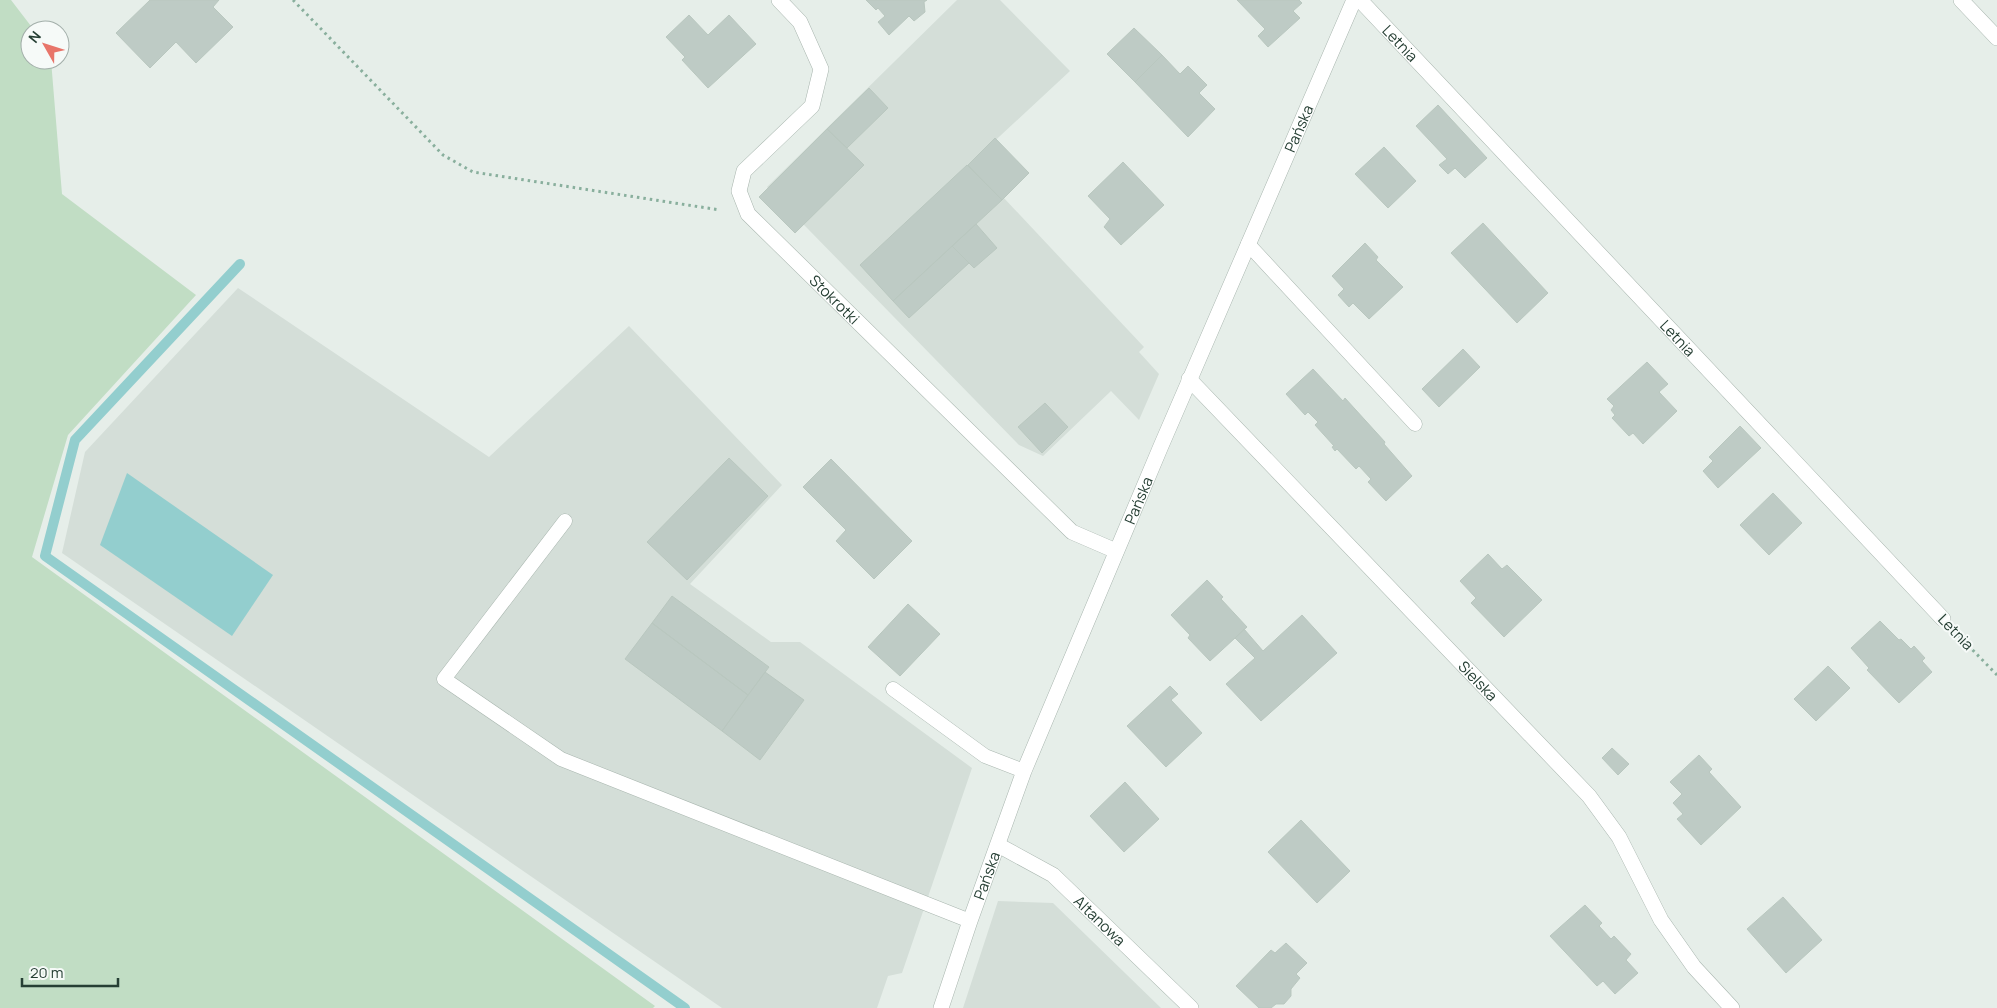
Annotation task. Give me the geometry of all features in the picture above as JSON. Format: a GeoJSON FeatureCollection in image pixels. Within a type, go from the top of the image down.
{"type":"FeatureCollection","features":[{"type":"Feature","properties":{"kind":"street","name":"Stokrotki"},"geometry":{"type":"LineString","coordinates":[[779,0],[800,22],[821,68],[812,106],[744,171],[740,191],[748,214],[1072,532],[1116,551]]}},
{"type":"Feature","properties":{"kind":"street","name":"Pańska"},"geometry":{"type":"LineString","coordinates":[[941,1008],[1024,771],[1189,379],[1354,0]]}},
{"type":"Feature","properties":{"kind":"street","name":"Letnia"},"geometry":{"type":"LineString","coordinates":[[1360,0],[1943,619]]}},
{"type":"Feature","properties":{"kind":"street"},"geometry":{"type":"LineString","coordinates":[[1961,0],[1997,38]]}},
{"type":"Feature","properties":{"kind":"street","name":"Sielska"},"geometry":{"type":"LineString","coordinates":[[1189,379],[1589,796],[1619,838],[1661,920],[1694,967],[1732,1008]]}},
{"type":"Feature","properties":{"kind":"street","name":"Altanowa"},"geometry":{"type":"LineString","coordinates":[[998,845],[1054,875],[1191,1008]]}},
{"type":"Feature","properties":{"kind":"lane"},"geometry":{"type":"LineString","coordinates":[[1248,244],[1415,424]]}},
{"type":"Feature","properties":{"kind":"lane"},"geometry":{"type":"LineString","coordinates":[[565,521],[444,679],[561,759],[970,921]]}},
{"type":"Feature","properties":{"kind":"lane"},"geometry":{"type":"LineString","coordinates":[[893,689],[984,756],[1024,771]]}},
{"type":"Feature","properties":{"kind":"path"},"geometry":{"type":"LineString","coordinates":[[294,0],[443,155],[473,172],[748,214]]}},
{"type":"Feature","properties":{"kind":"path","name":"Letnia"},"geometry":{"type":"LineString","coordinates":[[1943,619],[1997,675]]}},
{"type":"Feature","properties":{"kind":"shaded area"},"geometry":{"type":"Polygon","coordinates":[[[957,0],[1000,0],[1070,71],[971,163],[1144,347],[1139,352],[1159,374],[1139,420],[1111,391],[1043,456],[1019,445],[767,187],[957,0]]]}},
{"type":"Feature","properties":{"kind":"shaded area"},"geometry":{"type":"Polygon","coordinates":[[[238,288],[489,457],[629,326],[782,485],[690,584],[771,642],[800,642],[972,768],[902,973],[888,976],[877,1008],[722,1008],[62,553],[85,452],[238,288]]]}},
{"type":"Feature","properties":{"kind":"shaded area"},"geometry":{"type":"Polygon","coordinates":[[[998,901],[1053,903],[1161,1008],[963,1008],[998,901]]]}},
{"type":"Feature","properties":{"kind":"green space"},"geometry":{"type":"Polygon","coordinates":[[[0,0],[11,0],[26,20],[20,20],[20,70],[52,70],[62,194],[196,295],[68,435],[32,557],[655,1006],[653,1008],[0,1008],[0,0]]]}},
{"type":"Feature","properties":{"kind":"water"},"geometry":{"type":"Polygon","coordinates":[[[127,473],[273,575],[232,636],[100,545],[127,473]]]}},
{"type":"Feature","properties":{"kind":"building"},"geometry":{"type":"Polygon","coordinates":[[[150,0],[219,0],[213,7],[233,27],[196,63],[176,42],[150,68],[116,33],[150,0]]]}},
{"type":"Feature","properties":{"kind":"building"},"geometry":{"type":"Polygon","coordinates":[[[866,0],[927,0],[924,2],[925,12],[914,21],[909,16],[889,35],[878,22],[885,16],[878,8],[876,10],[866,0]]]}},
{"type":"Feature","properties":{"kind":"building"},"geometry":{"type":"Polygon","coordinates":[[[1237,0],[1299,0],[1302,3],[1293,11],[1300,18],[1268,47],[1258,36],[1265,29],[1237,0]]]}},
{"type":"Feature","properties":{"kind":"building"},"geometry":{"type":"Polygon","coordinates":[[[689,15],[708,35],[729,15],[756,44],[708,88],[682,60],[685,57],[666,37],[689,15]]]}},
{"type":"Feature","properties":{"kind":"building"},"geometry":{"type":"Polygon","coordinates":[[[1134,28],[1162,55],[1135,82],[1107,54],[1134,28]]]}},
{"type":"Feature","properties":{"kind":"building"},"geometry":{"type":"Polygon","coordinates":[[[1162,55],[1180,74],[1188,66],[1207,85],[1199,93],[1215,109],[1188,137],[1135,82],[1162,55]]]}},
{"type":"Feature","properties":{"kind":"building"},"geometry":{"type":"Polygon","coordinates":[[[869,88],[888,108],[847,148],[827,129],[869,88]]]}},
{"type":"Feature","properties":{"kind":"building"},"geometry":{"type":"Polygon","coordinates":[[[1438,105],[1487,158],[1465,178],[1455,168],[1448,174],[1439,165],[1447,159],[1416,126],[1438,105]]]}},
{"type":"Feature","properties":{"kind":"building"},"geometry":{"type":"Polygon","coordinates":[[[827,129],[864,165],[795,233],[759,197],[827,129]]]}},
{"type":"Feature","properties":{"kind":"building"},"geometry":{"type":"Polygon","coordinates":[[[995,138],[1029,173],[1002,200],[968,165],[995,138]]]}},
{"type":"Feature","properties":{"kind":"building"},"geometry":{"type":"Polygon","coordinates":[[[1384,147],[1416,181],[1388,208],[1355,174],[1384,147]]]}},
{"type":"Feature","properties":{"kind":"building"},"geometry":{"type":"Polygon","coordinates":[[[1123,162],[1164,205],[1121,245],[1104,227],[1110,219],[1088,196],[1123,162]]]}},
{"type":"Feature","properties":{"kind":"building"},"geometry":{"type":"Polygon","coordinates":[[[967,165],[1002,200],[893,301],[860,265],[967,165]]]}},
{"type":"Feature","properties":{"kind":"building"},"geometry":{"type":"Polygon","coordinates":[[[1483,223],[1548,293],[1517,323],[1451,253],[1483,223]]]}},
{"type":"Feature","properties":{"kind":"building"},"geometry":{"type":"Polygon","coordinates":[[[976,224],[997,248],[974,268],[952,246],[976,224]]]}},
{"type":"Feature","properties":{"kind":"building"},"geometry":{"type":"Polygon","coordinates":[[[1365,243],[1378,257],[1376,260],[1403,287],[1369,319],[1353,303],[1349,307],[1338,295],[1344,289],[1332,276],[1365,243]]]}},
{"type":"Feature","properties":{"kind":"building"},"geometry":{"type":"Polygon","coordinates":[[[952,246],[969,263],[909,318],[893,301],[952,246]]]}},
{"type":"Feature","properties":{"kind":"building"},"geometry":{"type":"Polygon","coordinates":[[[1463,349],[1480,367],[1439,407],[1422,389],[1463,349]]]}},
{"type":"Feature","properties":{"kind":"building"},"geometry":{"type":"Polygon","coordinates":[[[1647,362],[1668,384],[1659,392],[1677,411],[1643,444],[1633,433],[1629,436],[1612,418],[1615,415],[1611,410],[1614,406],[1607,399],[1647,362]]]}},
{"type":"Feature","properties":{"kind":"building"},"geometry":{"type":"Polygon","coordinates":[[[1313,369],[1343,401],[1345,398],[1385,442],[1384,444],[1412,476],[1386,501],[1368,482],[1371,479],[1359,466],[1356,469],[1337,449],[1335,451],[1332,447],[1334,446],[1315,425],[1318,422],[1308,412],[1305,415],[1286,394],[1313,369]]]}},
{"type":"Feature","properties":{"kind":"building"},"geometry":{"type":"Polygon","coordinates":[[[1045,403],[1068,427],[1042,453],[1018,427],[1045,403]]]}},
{"type":"Feature","properties":{"kind":"building"},"geometry":{"type":"Polygon","coordinates":[[[1740,426],[1761,448],[1718,488],[1703,471],[1713,461],[1709,457],[1740,426]]]}},
{"type":"Feature","properties":{"kind":"building"},"geometry":{"type":"Polygon","coordinates":[[[729,458],[768,496],[687,580],[647,542],[729,458]]]}},
{"type":"Feature","properties":{"kind":"building"},"geometry":{"type":"Polygon","coordinates":[[[831,459],[912,541],[874,579],[836,541],[846,530],[803,487],[831,459]]]}},
{"type":"Feature","properties":{"kind":"building"},"geometry":{"type":"Polygon","coordinates":[[[1773,493],[1802,523],[1769,555],[1740,525],[1773,493]]]}},
{"type":"Feature","properties":{"kind":"building"},"geometry":{"type":"Polygon","coordinates":[[[1488,554],[1502,569],[1507,565],[1542,600],[1504,637],[1471,603],[1476,598],[1460,581],[1488,554]]]}},
{"type":"Feature","properties":{"kind":"building"},"geometry":{"type":"Polygon","coordinates":[[[1207,580],[1223,597],[1221,599],[1247,627],[1210,661],[1188,638],[1190,635],[1171,615],[1207,580]]]}},
{"type":"Feature","properties":{"kind":"building"},"geometry":{"type":"Polygon","coordinates":[[[672,596],[769,667],[748,695],[652,623],[672,596]]]}},
{"type":"Feature","properties":{"kind":"building"},"geometry":{"type":"Polygon","coordinates":[[[908,604],[940,634],[900,676],[868,647],[908,604]]]}},
{"type":"Feature","properties":{"kind":"building"},"geometry":{"type":"Polygon","coordinates":[[[1302,615],[1337,653],[1261,721],[1226,684],[1255,658],[1235,638],[1244,629],[1263,651],[1302,615]]]}},
{"type":"Feature","properties":{"kind":"building"},"geometry":{"type":"Polygon","coordinates":[[[1880,621],[1911,649],[1914,646],[1925,658],[1922,661],[1932,672],[1899,703],[1867,670],[1869,668],[1851,648],[1880,621]]]}},
{"type":"Feature","properties":{"kind":"building"},"geometry":{"type":"Polygon","coordinates":[[[652,623],[748,695],[722,731],[625,659],[652,623]]]}},
{"type":"Feature","properties":{"kind":"building"},"geometry":{"type":"Polygon","coordinates":[[[1828,666],[1850,688],[1816,721],[1794,699],[1828,666]]]}},
{"type":"Feature","properties":{"kind":"building"},"geometry":{"type":"Polygon","coordinates":[[[765,672],[804,700],[760,760],[722,731],[765,672]]]}},
{"type":"Feature","properties":{"kind":"building"},"geometry":{"type":"Polygon","coordinates":[[[1170,686],[1178,694],[1171,700],[1202,733],[1166,767],[1127,726],[1170,686]]]}},
{"type":"Feature","properties":{"kind":"building"},"geometry":{"type":"Polygon","coordinates":[[[1612,748],[1629,764],[1618,775],[1602,758],[1612,748]]]}},
{"type":"Feature","properties":{"kind":"building"},"geometry":{"type":"Polygon","coordinates":[[[1699,755],[1712,769],[1709,772],[1741,807],[1701,845],[1677,819],[1683,814],[1673,803],[1682,794],[1670,782],[1699,755]]]}},
{"type":"Feature","properties":{"kind":"building"},"geometry":{"type":"Polygon","coordinates":[[[1125,782],[1159,819],[1124,852],[1090,816],[1125,782]]]}},
{"type":"Feature","properties":{"kind":"building"},"geometry":{"type":"Polygon","coordinates":[[[1301,820],[1350,871],[1317,903],[1268,852],[1301,820]]]}},
{"type":"Feature","properties":{"kind":"building"},"geometry":{"type":"Polygon","coordinates":[[[1783,897],[1822,940],[1786,973],[1747,929],[1783,897]]]}},
{"type":"Feature","properties":{"kind":"building"},"geometry":{"type":"Polygon","coordinates":[[[1585,905],[1602,923],[1599,926],[1611,939],[1614,936],[1631,954],[1626,960],[1638,973],[1615,994],[1603,981],[1597,986],[1550,936],[1585,905]]]}},
{"type":"Feature","properties":{"kind":"building"},"geometry":{"type":"Polygon","coordinates":[[[1286,943],[1307,963],[1296,974],[1300,978],[1291,989],[1291,996],[1284,1004],[1276,1004],[1271,1008],[1259,1008],[1236,986],[1271,950],[1275,953],[1286,943]]]}},
{"type":"Feature","properties":{"kind":"waterway"},"geometry":{"type":"LineString","coordinates":[[240,264],[75,440],[45,556],[685,1008]]}}]}
